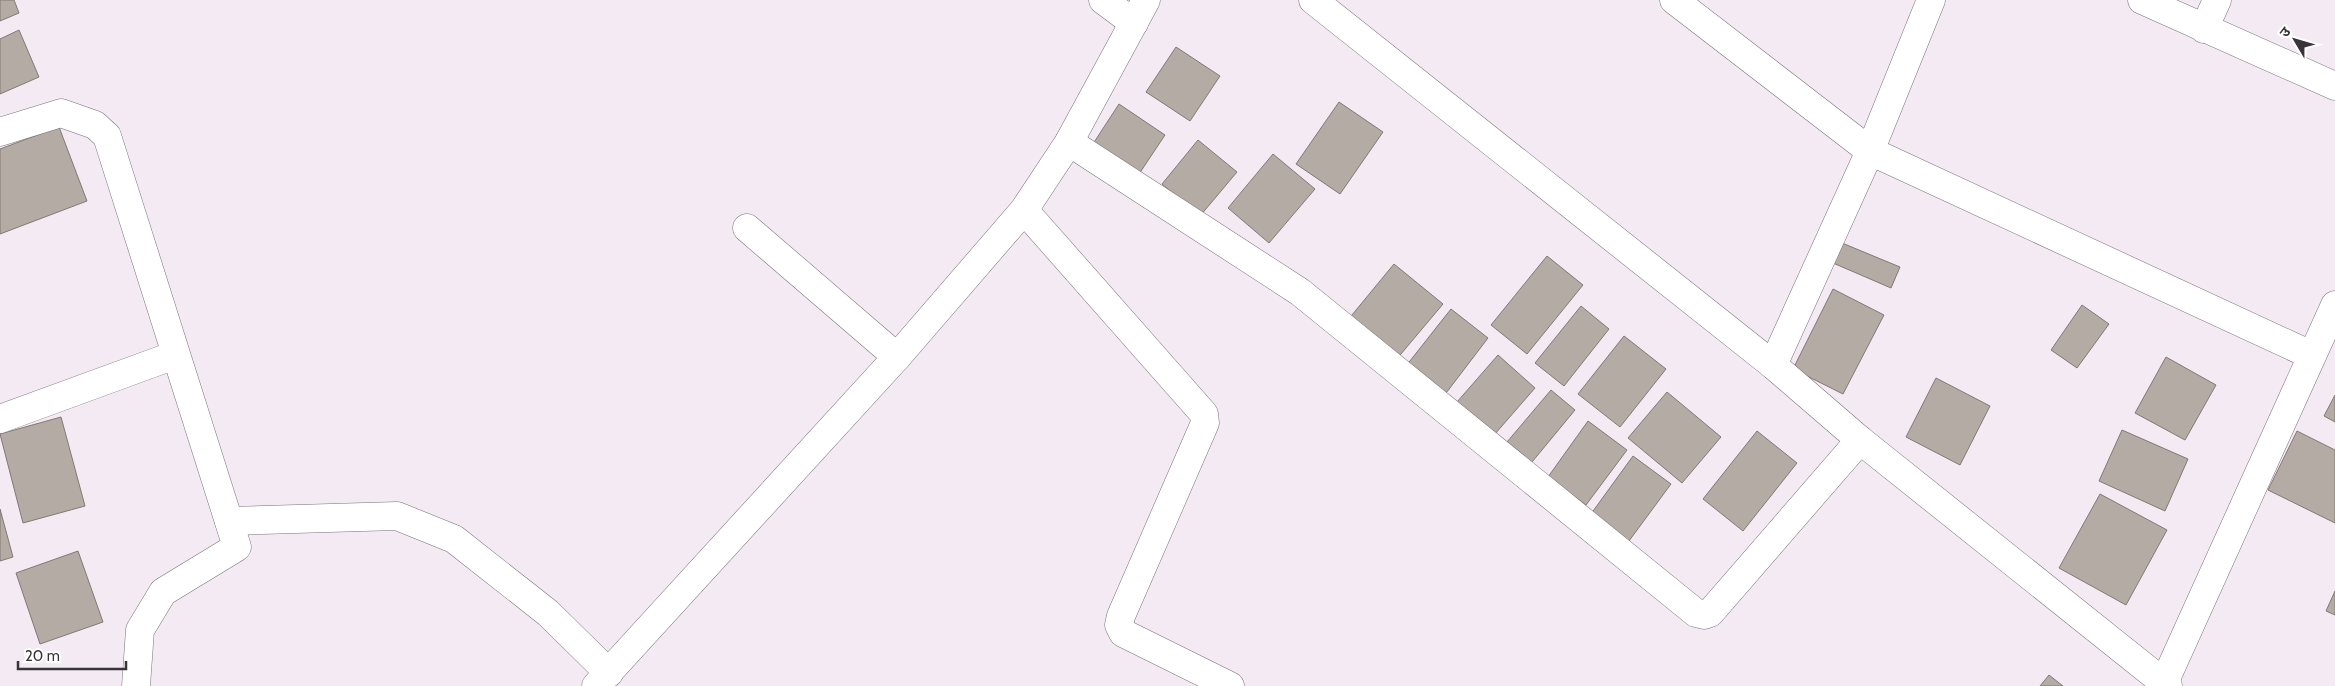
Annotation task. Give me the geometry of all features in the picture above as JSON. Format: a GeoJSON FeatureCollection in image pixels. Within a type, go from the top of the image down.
{"type":"FeatureCollection","features":[{"type":"Feature","properties":{"kind":"street"},"geometry":{"type":"LineString","coordinates":[[229,520],[397,516],[454,540],[548,613],[603,679],[898,357],[1024,210],[1069,142],[1140,11],[1103,0]]}},
{"type":"Feature","properties":{"kind":"street"},"geometry":{"type":"LineString","coordinates":[[1313,0],[1773,365],[1860,440],[2166,684],[2311,355],[2335,306]]}},
{"type":"Feature","properties":{"kind":"street"},"geometry":{"type":"LineString","coordinates":[[1674,0],[1870,152],[2311,355]]}},
{"type":"Feature","properties":{"kind":"street"},"geometry":{"type":"LineString","coordinates":[[1773,365],[1870,152],[1931,0]]}},
{"type":"Feature","properties":{"kind":"street"},"geometry":{"type":"LineString","coordinates":[[2142,0],[2335,86]]}},
{"type":"Feature","properties":{"kind":"street"},"geometry":{"type":"LineString","coordinates":[[2204,29],[2217,0]]}},
{"type":"Feature","properties":{"kind":"street"},"geometry":{"type":"LineString","coordinates":[[0,132],[61,113],[95,125],[107,136],[175,355],[238,547],[163,592],[140,630],[136,686]]}},
{"type":"Feature","properties":{"kind":"street"},"geometry":{"type":"LineString","coordinates":[[1069,142],[1300,292],[1696,613],[1704,615],[1710,613],[1860,440]]}},
{"type":"Feature","properties":{"kind":"street"},"geometry":{"type":"LineString","coordinates":[[1024,210],[1204,414],[1205,423],[1121,616],[1119,626],[1124,633],[1230,686]]}},
{"type":"Feature","properties":{"kind":"street"},"geometry":{"type":"LineString","coordinates":[[747,228],[898,357]]}},
{"type":"Feature","properties":{"kind":"street"},"geometry":{"type":"LineString","coordinates":[[0,419],[175,355]]}},
{"type":"Feature","properties":{"kind":"building"},"geometry":{"type":"Polygon","coordinates":[[[0,0],[14,0],[19,13],[0,21],[0,0]]]}},
{"type":"Feature","properties":{"kind":"building"},"geometry":{"type":"Polygon","coordinates":[[[19,30],[39,77],[0,94],[0,39],[19,30]]]}},
{"type":"Feature","properties":{"kind":"building"},"geometry":{"type":"Polygon","coordinates":[[[1176,47],[1220,76],[1190,121],[1146,92],[1176,47]]]}},
{"type":"Feature","properties":{"kind":"building"},"geometry":{"type":"Polygon","coordinates":[[[1339,102],[1383,132],[1340,194],[1296,164],[1339,102]]]}},
{"type":"Feature","properties":{"kind":"building"},"geometry":{"type":"Polygon","coordinates":[[[1119,104],[1165,135],[1135,180],[1089,150],[1119,104]]]}},
{"type":"Feature","properties":{"kind":"building"},"geometry":{"type":"Polygon","coordinates":[[[59,127],[87,201],[0,234],[0,149],[59,127]]]}},
{"type":"Feature","properties":{"kind":"building"},"geometry":{"type":"Polygon","coordinates":[[[1198,140],[1237,172],[1200,216],[1162,184],[1198,140]]]}},
{"type":"Feature","properties":{"kind":"building"},"geometry":{"type":"Polygon","coordinates":[[[1273,154],[1315,189],[1269,243],[1228,208],[1273,154]]]}},
{"type":"Feature","properties":{"kind":"building"},"geometry":{"type":"Polygon","coordinates":[[[1842,243],[1900,267],[1891,288],[1833,263],[1842,243]]]}},
{"type":"Feature","properties":{"kind":"building"},"geometry":{"type":"Polygon","coordinates":[[[1547,256],[1583,285],[1527,354],[1491,325],[1547,256]]]}},
{"type":"Feature","properties":{"kind":"building"},"geometry":{"type":"Polygon","coordinates":[[[1394,264],[1443,304],[1395,361],[1347,321],[1394,264]]]}},
{"type":"Feature","properties":{"kind":"building"},"geometry":{"type":"Polygon","coordinates":[[[1833,289],[1884,315],[1843,394],[1793,369],[1833,289]]]}},
{"type":"Feature","properties":{"kind":"building"},"geometry":{"type":"Polygon","coordinates":[[[2082,305],[2109,324],[2077,368],[2051,350],[2082,305]]]}},
{"type":"Feature","properties":{"kind":"building"},"geometry":{"type":"Polygon","coordinates":[[[1581,306],[1609,329],[1564,386],[1535,363],[1581,306]]]}},
{"type":"Feature","properties":{"kind":"building"},"geometry":{"type":"Polygon","coordinates":[[[1451,309],[1488,338],[1440,401],[1402,371],[1451,309]]]}},
{"type":"Feature","properties":{"kind":"building"},"geometry":{"type":"Polygon","coordinates":[[[1624,336],[1666,369],[1620,427],[1578,394],[1624,336]]]}},
{"type":"Feature","properties":{"kind":"building"},"geometry":{"type":"Polygon","coordinates":[[[1498,355],[1535,388],[1488,442],[1450,410],[1498,355]]]}},
{"type":"Feature","properties":{"kind":"building"},"geometry":{"type":"Polygon","coordinates":[[[2166,357],[2216,385],[2185,440],[2135,413],[2166,357]]]}},
{"type":"Feature","properties":{"kind":"building"},"geometry":{"type":"Polygon","coordinates":[[[1936,378],[1990,406],[1960,465],[1906,437],[1936,378]]]}},
{"type":"Feature","properties":{"kind":"building"},"geometry":{"type":"Polygon","coordinates":[[[1551,390],[1575,410],[1532,462],[1507,442],[1551,390]]]}},
{"type":"Feature","properties":{"kind":"building"},"geometry":{"type":"Polygon","coordinates":[[[1667,392],[1721,437],[1682,483],[1628,438],[1667,392]]]}},
{"type":"Feature","properties":{"kind":"building"},"geometry":{"type":"Polygon","coordinates":[[[2335,395],[2335,422],[2324,416],[2335,395]]]}},
{"type":"Feature","properties":{"kind":"building"},"geometry":{"type":"Polygon","coordinates":[[[61,417],[85,506],[23,523],[0,434],[61,417]]]}},
{"type":"Feature","properties":{"kind":"building"},"geometry":{"type":"Polygon","coordinates":[[[1588,421],[1627,450],[1586,505],[1548,477],[1588,421]]]}},
{"type":"Feature","properties":{"kind":"building"},"geometry":{"type":"Polygon","coordinates":[[[2122,430],[2188,459],[2165,511],[2099,481],[2122,430]]]}},
{"type":"Feature","properties":{"kind":"building"},"geometry":{"type":"Polygon","coordinates":[[[1757,431],[1797,463],[1743,531],[1703,499],[1757,431]]]}},
{"type":"Feature","properties":{"kind":"building"},"geometry":{"type":"Polygon","coordinates":[[[2297,431],[2335,450],[2335,523],[2268,490],[2297,431]]]}},
{"type":"Feature","properties":{"kind":"building"},"geometry":{"type":"Polygon","coordinates":[[[1633,456],[1671,484],[1626,545],[1588,518],[1633,456]]]}},
{"type":"Feature","properties":{"kind":"building"},"geometry":{"type":"Polygon","coordinates":[[[2100,494],[2167,530],[2126,605],[2059,568],[2100,494]]]}},
{"type":"Feature","properties":{"kind":"building"},"geometry":{"type":"Polygon","coordinates":[[[0,509],[13,557],[0,561],[0,509]]]}},
{"type":"Feature","properties":{"kind":"building"},"geometry":{"type":"Polygon","coordinates":[[[78,551],[103,622],[40,644],[16,573],[78,551]]]}},
{"type":"Feature","properties":{"kind":"building"},"geometry":{"type":"Polygon","coordinates":[[[2335,591],[2335,615],[2326,611],[2335,591]]]}},
{"type":"Feature","properties":{"kind":"building"},"geometry":{"type":"Polygon","coordinates":[[[2049,675],[2063,686],[2040,686],[2049,675]]]}}]}
